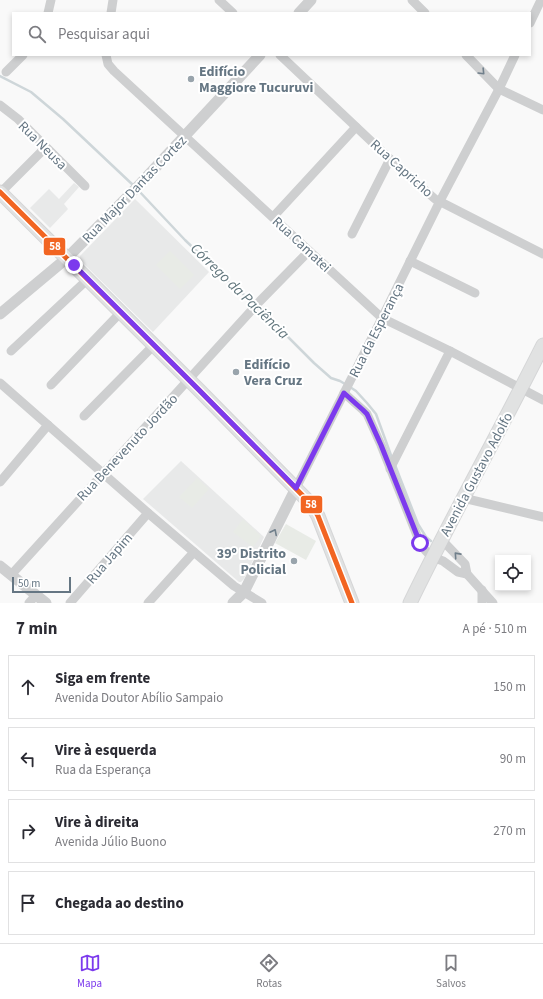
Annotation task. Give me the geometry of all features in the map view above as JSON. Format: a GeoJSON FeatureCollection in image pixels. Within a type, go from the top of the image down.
{"type":"FeatureCollection","features":[{"type":"Feature","properties":{"kind":"main road"},"geometry":{"type":"LineString","coordinates":[[0,192],[154,344],[311,504],[318,516],[352,603]]}},
{"type":"Feature","properties":{"kind":"main road","name":"Avenida Gustavo Adolfo"},"geometry":{"type":"LineString","coordinates":[[410,603],[441,539],[543,345]]}},
{"type":"Feature","properties":{"kind":"street"},"geometry":{"type":"LineString","coordinates":[[48,12],[51,0]]}},
{"type":"Feature","properties":{"kind":"street"},"geometry":{"type":"LineString","coordinates":[[111,12],[113,0]]}},
{"type":"Feature","properties":{"kind":"street"},"geometry":{"type":"LineString","coordinates":[[219,0],[232,12]]}},
{"type":"Feature","properties":{"kind":"street"},"geometry":{"type":"LineString","coordinates":[[300,12],[311,0]]}},
{"type":"Feature","properties":{"kind":"street"},"geometry":{"type":"LineString","coordinates":[[412,0],[424,12]]}},
{"type":"Feature","properties":{"kind":"street"},"geometry":{"type":"LineString","coordinates":[[531,21],[541,0]]}},
{"type":"Feature","properties":{"kind":"street"},"geometry":{"type":"LineString","coordinates":[[6,72],[22,56]]}},
{"type":"Feature","properties":{"kind":"street","name":"Rua Major Dantas Cortez"},"geometry":{"type":"LineString","coordinates":[[0,314],[67,258],[136,188],[259,56]]}},
{"type":"Feature","properties":{"kind":"street","name":"Rua Capricho"},"geometry":{"type":"LineString","coordinates":[[281,56],[390,159],[435,198],[543,254]]}},
{"type":"Feature","properties":{"kind":"street"},"geometry":{"type":"LineString","coordinates":[[467,56],[499,89],[543,110]]}},
{"type":"Feature","properties":{"kind":"street","name":"Rua da Esperança"},"geometry":{"type":"LineString","coordinates":[[233,603],[244,592],[440,201],[499,89],[515,56]]}},
{"type":"Feature","properties":{"kind":"street","name":"Rua Camatei"},"geometry":{"type":"LineString","coordinates":[[107,60],[120,77],[382,318],[450,351],[543,400]]}},
{"type":"Feature","properties":{"kind":"street","name":"Rua Neusa"},"geometry":{"type":"LineString","coordinates":[[0,104],[18,119],[85,186]]}},
{"type":"Feature","properties":{"kind":"street"},"geometry":{"type":"LineString","coordinates":[[273,217],[356,127]]}},
{"type":"Feature","properties":{"kind":"street"},"geometry":{"type":"LineString","coordinates":[[0,192],[46,147]]}},
{"type":"Feature","properties":{"kind":"street"},"geometry":{"type":"LineString","coordinates":[[352,234],[390,159]]}},
{"type":"Feature","properties":{"kind":"street","name":"Rua Benevenuto Jordão"},"geometry":{"type":"LineString","coordinates":[[11,575],[260,301],[309,251]]}},
{"type":"Feature","properties":{"kind":"street"},"geometry":{"type":"LineString","coordinates":[[410,261],[475,293]]}},
{"type":"Feature","properties":{"kind":"street"},"geometry":{"type":"LineString","coordinates":[[11,351],[88,279]]}},
{"type":"Feature","properties":{"kind":"street"},"geometry":{"type":"LineString","coordinates":[[51,385],[121,312]]}},
{"type":"Feature","properties":{"kind":"street"},"geometry":{"type":"LineString","coordinates":[[84,416],[154,344]]}},
{"type":"Feature","properties":{"kind":"street"},"geometry":{"type":"LineString","coordinates":[[390,469],[450,351]]}},
{"type":"Feature","properties":{"kind":"street"},"geometry":{"type":"LineString","coordinates":[[0,384],[234,586],[262,603]]}},
{"type":"Feature","properties":{"kind":"street"},"geometry":{"type":"LineString","coordinates":[[344,393],[367,414],[420,543],[432,557],[443,561],[458,572],[467,574]]}},
{"type":"Feature","properties":{"kind":"street"},"geometry":{"type":"LineString","coordinates":[[0,482],[48,425]]}},
{"type":"Feature","properties":{"kind":"street"},"geometry":{"type":"LineString","coordinates":[[463,498],[543,517]]}},
{"type":"Feature","properties":{"kind":"street","name":"Rua Japim"},"geometry":{"type":"LineString","coordinates":[[70,603],[148,513]]}},
{"type":"Feature","properties":{"kind":"street"},"geometry":{"type":"LineString","coordinates":[[441,539],[465,564],[467,574],[492,603]]}},
{"type":"Feature","properties":{"kind":"street"},"geometry":{"type":"LineString","coordinates":[[148,603],[194,552]]}},
{"type":"Feature","properties":{"kind":"street"},"geometry":{"type":"LineString","coordinates":[[0,566],[11,575],[33,599],[46,603]]}},
{"type":"Feature","properties":{"kind":"street"},"geometry":{"type":"LineString","coordinates":[[482,590],[482,603]]}},
{"type":"Feature","properties":{"kind":"shaded area"},"geometry":{"type":"Polygon","coordinates":[[[74,183],[79,187],[64,204],[68,209],[50,228],[30,208],[49,189],[59,199],[74,183]]]}},
{"type":"Feature","properties":{"kind":"shaded area"},"geometry":{"type":"Polygon","coordinates":[[[135,199],[209,272],[153,332],[80,260],[80,256],[135,199]]]}},
{"type":"Feature","properties":{"kind":"shaded area"},"geometry":{"type":"Polygon","coordinates":[[[170,251],[194,275],[180,289],[156,265],[170,251]]]}},
{"type":"Feature","properties":{"kind":"shaded area"},"geometry":{"type":"Polygon","coordinates":[[[181,461],[264,537],[244,579],[241,582],[239,582],[143,499],[181,461]]]}},
{"type":"Feature","properties":{"kind":"shaded area"},"geometry":{"type":"Polygon","coordinates":[[[197,478],[209,489],[192,508],[179,497],[197,478]]]}},
{"type":"Feature","properties":{"kind":"shaded area"},"geometry":{"type":"Polygon","coordinates":[[[243,519],[261,536],[253,547],[233,532],[243,519]]]}},
{"type":"Feature","properties":{"kind":"shaded area"},"geometry":{"type":"Polygon","coordinates":[[[286,524],[316,541],[306,560],[275,543],[286,524]]]}},
{"type":"Feature","properties":{"kind":"waterway","name":"Córrego da Paciência"},"geometry":{"type":"LineString","coordinates":[[0,76],[31,92],[63,119],[133,185]]}},
{"type":"Feature","properties":{"kind":"waterway","name":"Córrego da Paciência"},"geometry":{"type":"LineString","coordinates":[[138,190],[185,240],[232,285],[254,303],[314,363],[331,378],[345,384]]}},
{"type":"Feature","properties":{"kind":"waterway","name":"Córrego da Paciência"},"geometry":{"type":"LineString","coordinates":[[350,387],[356,391],[376,414],[392,458]]}},
{"type":"Feature","properties":{"kind":"waterway","name":"Córrego da Paciência"},"geometry":{"type":"LineString","coordinates":[[395,465],[418,524],[426,537],[431,541]]}},
{"type":"Feature","properties":{"kind":"transit line","name":"58"},"geometry":{"type":"LineString","coordinates":[[0,192],[311,504],[318,516],[352,603]]}},
{"type":"Feature","properties":{"kind":"place","name":"Edifício Maggiore Tucuruvi"},"geometry":{"type":"Point","coordinates":[191,79]}},
{"type":"Feature","properties":{"kind":"place","name":"Edifício Vera Cruz"},"geometry":{"type":"Point","coordinates":[236,372]}},
{"type":"Feature","properties":{"kind":"place","name":"39º Distrito Policial"},"geometry":{"type":"Point","coordinates":[294,561]}},
{"type":"Feature","properties":{"kind":"route"},"geometry":{"type":"LineString","coordinates":[[74,265],[296,488],[344,393],[367,414],[420,543]]}}]}
